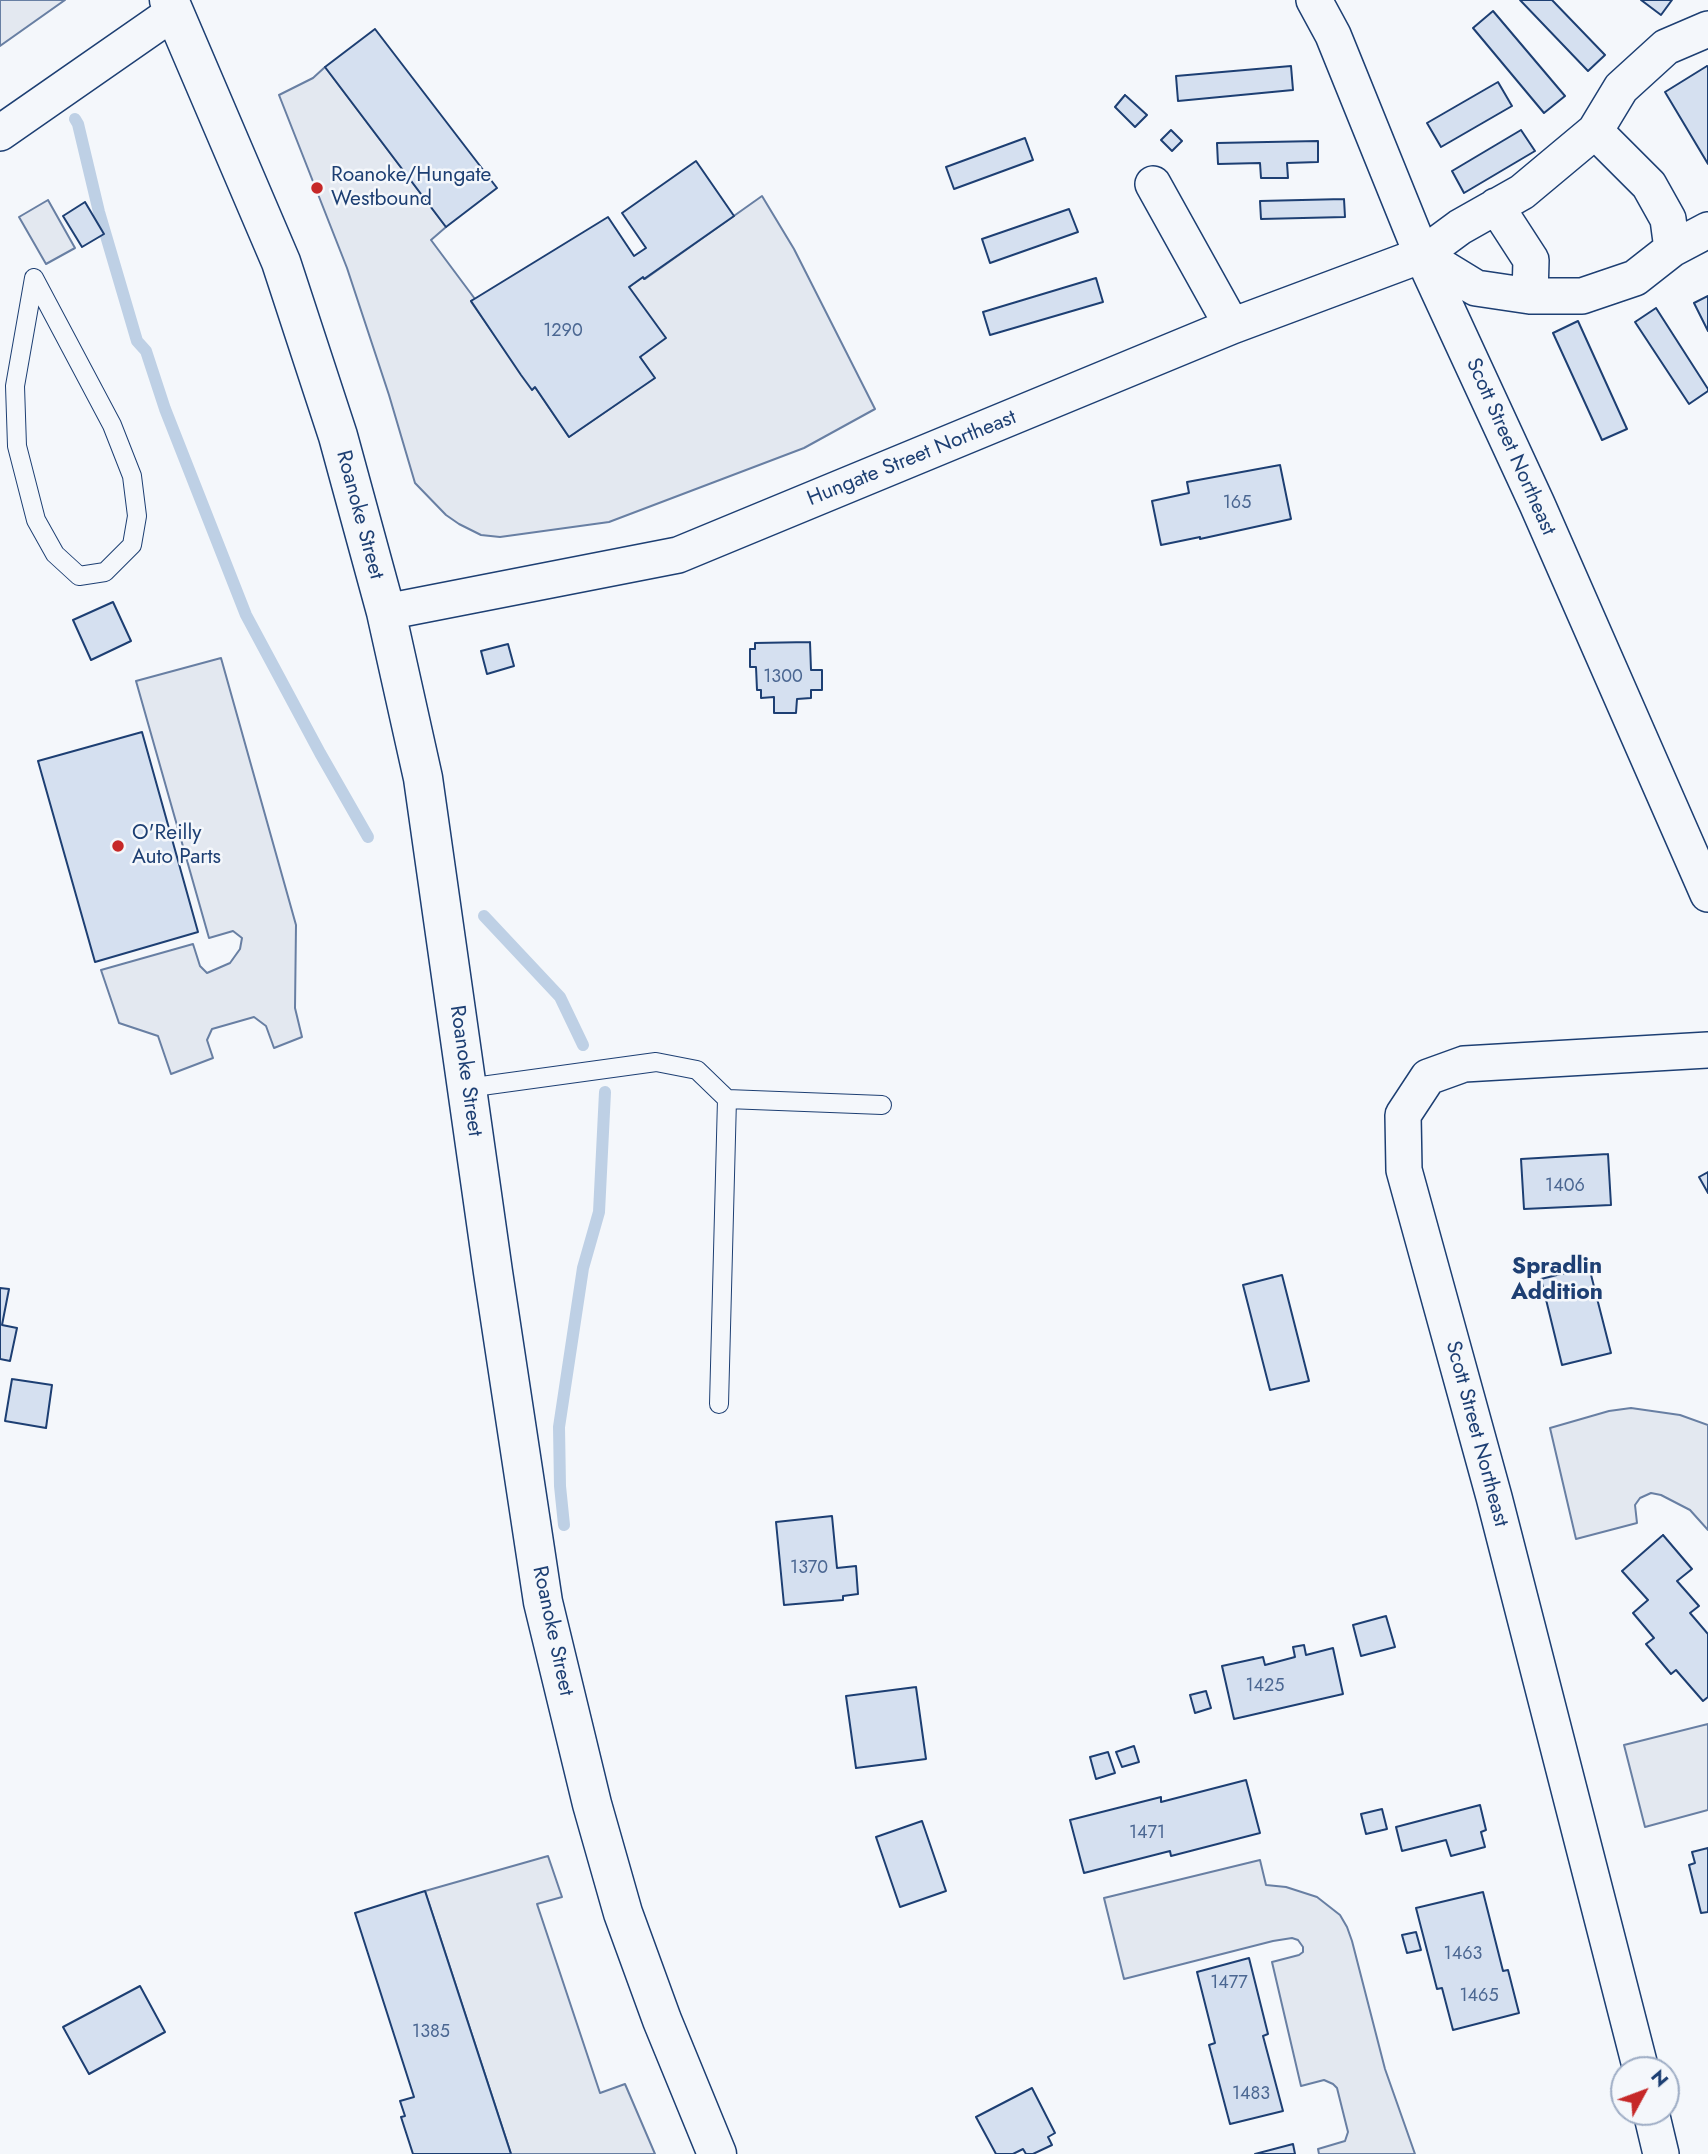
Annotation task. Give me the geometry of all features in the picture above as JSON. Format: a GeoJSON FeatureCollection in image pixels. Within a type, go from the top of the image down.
{"type":"FeatureCollection","features":[{"type":"Feature","properties":{"kind":"main road","name":"Roanoke Street"},"geometry":{"type":"LineString","coordinates":[[172,6],[281,261],[338,436],[386,612],[423,778],[543,1602],[592,1804],[623,1913],[662,2020],[717,2154]]}},
{"type":"Feature","properties":{"kind":"street","name":"Scott Street Northeast"},"geometry":{"type":"LineString","coordinates":[[1314,0],[1333,35],[1422,255],[1537,504],[1708,894]]}},
{"type":"Feature","properties":{"kind":"street"},"geometry":{"type":"LineString","coordinates":[[0,133],[172,6]]}},
{"type":"Feature","properties":{"kind":"street","name":"Hungate Street Northeast"},"geometry":{"type":"LineString","coordinates":[[386,612],[678,555],[1232,327],[1422,255],[1460,227],[1522,192],[1595,131],[1621,88],[1667,47],[1708,29]]}},
{"type":"Feature","properties":{"kind":"street"},"geometry":{"type":"LineString","coordinates":[[1595,131],[1649,185],[1668,219],[1672,249]]}},
{"type":"Feature","properties":{"kind":"street"},"geometry":{"type":"LineString","coordinates":[[1153,184],[1232,327]]}},
{"type":"Feature","properties":{"kind":"street"},"geometry":{"type":"LineString","coordinates":[[1496,206],[1531,260],[1530,296]]}},
{"type":"Feature","properties":{"kind":"street"},"geometry":{"type":"LineString","coordinates":[[1422,255],[1476,288],[1530,296],[1582,296],[1635,278],[1672,249],[1708,229]]}},
{"type":"Feature","properties":{"kind":"street","name":"Scott Street Northeast"},"geometry":{"type":"LineString","coordinates":[[1637,2056],[1494,1497],[1404,1170],[1403,1115],[1428,1077],[1464,1064],[1708,1050]]}},
{"type":"Feature","properties":{"kind":"street"},"geometry":{"type":"LineString","coordinates":[[1654,2126],[1661,2154]]}},
{"type":"Feature","properties":{"kind":"lane"},"geometry":{"type":"LineString","coordinates":[[34,278],[112,425],[132,476],[137,516],[132,545],[105,572],[79,576],[55,555],[36,520],[17,446],[15,386],[34,278]]}},
{"type":"Feature","properties":{"kind":"lane"},"geometry":{"type":"LineString","coordinates":[[467,1088],[656,1062],[697,1070],[727,1099],[882,1105]]}},
{"type":"Feature","properties":{"kind":"lane"},"geometry":{"type":"LineString","coordinates":[[719,1404],[727,1099]]}},
{"type":"Feature","properties":{"kind":"shaded area"},"geometry":{"type":"Polygon","coordinates":[[[0,0],[65,0],[0,46],[0,0]]]}},
{"type":"Feature","properties":{"kind":"shaded area"},"geometry":{"type":"Polygon","coordinates":[[[325,67],[446,227],[431,240],[475,299],[472,303],[532,389],[535,387],[569,437],[654,378],[640,357],[629,287],[643,277],[645,279],[762,196],[794,249],[875,409],[804,448],[609,522],[500,537],[481,535],[459,524],[446,515],[415,483],[347,268],[279,95],[313,78],[325,67]]]}},
{"type":"Feature","properties":{"kind":"shaded area"},"geometry":{"type":"Polygon","coordinates":[[[48,200],[75,248],[46,264],[19,217],[48,200]]]}},
{"type":"Feature","properties":{"kind":"shaded area"},"geometry":{"type":"Polygon","coordinates":[[[221,658],[296,925],[295,1008],[302,1037],[274,1048],[266,1026],[254,1017],[212,1029],[207,1040],[213,1058],[171,1074],[158,1036],[119,1023],[101,970],[193,944],[200,966],[207,973],[230,963],[240,949],[242,938],[233,931],[209,938],[136,681],[221,658]]]}},
{"type":"Feature","properties":{"kind":"shaded area"},"geometry":{"type":"Polygon","coordinates":[[[1631,1408],[1680,1415],[1708,1425],[1708,1530],[1690,1510],[1661,1495],[1651,1493],[1640,1498],[1635,1505],[1637,1523],[1576,1539],[1550,1428],[1609,1411],[1631,1408]]]}},
{"type":"Feature","properties":{"kind":"shaded area"},"geometry":{"type":"Polygon","coordinates":[[[1708,1724],[1708,1810],[1645,1827],[1624,1745],[1708,1724]]]}},
{"type":"Feature","properties":{"kind":"shaded area"},"geometry":{"type":"Polygon","coordinates":[[[548,1856],[562,1897],[537,1904],[600,2093],[625,2084],[655,2154],[511,2154],[425,1891],[548,1856]]]}},
{"type":"Feature","properties":{"kind":"shaded area"},"geometry":{"type":"Polygon","coordinates":[[[1260,1860],[1266,1885],[1286,1887],[1317,1897],[1340,1915],[1347,1927],[1385,2069],[1415,2154],[1319,2154],[1318,2149],[1345,2141],[1348,2132],[1337,2088],[1333,2084],[1324,2080],[1301,2086],[1272,1962],[1303,1952],[1298,1940],[1292,1938],[1273,1941],[1124,1979],[1104,1898],[1260,1860]]]}},
{"type":"Feature","properties":{"kind":"building"},"geometry":{"type":"Polygon","coordinates":[[[1520,0],[1552,0],[1605,55],[1588,71],[1520,0]]]}},
{"type":"Feature","properties":{"kind":"building"},"geometry":{"type":"Polygon","coordinates":[[[1641,0],[1672,0],[1661,15],[1641,0]]]}},
{"type":"Feature","properties":{"kind":"building"},"geometry":{"type":"Polygon","coordinates":[[[1493,11],[1565,96],[1544,113],[1473,28],[1493,11]]]}},
{"type":"Feature","properties":{"kind":"building"},"geometry":{"type":"Polygon","coordinates":[[[375,29],[497,188],[446,227],[325,67],[375,29]]]}},
{"type":"Feature","properties":{"kind":"building"},"geometry":{"type":"Polygon","coordinates":[[[1291,66],[1293,90],[1178,101],[1176,76],[1291,66]]]}},
{"type":"Feature","properties":{"kind":"building"},"geometry":{"type":"Polygon","coordinates":[[[1708,67],[1708,164],[1665,92],[1708,67]]]}},
{"type":"Feature","properties":{"kind":"building"},"geometry":{"type":"Polygon","coordinates":[[[1498,82],[1512,106],[1441,147],[1427,123],[1498,82]]]}},
{"type":"Feature","properties":{"kind":"building"},"geometry":{"type":"Polygon","coordinates":[[[1125,95],[1147,115],[1135,127],[1115,107],[1125,95]]]}},
{"type":"Feature","properties":{"kind":"building"},"geometry":{"type":"Polygon","coordinates":[[[1171,130],[1182,141],[1172,151],[1161,140],[1171,130]]]}},
{"type":"Feature","properties":{"kind":"building"},"geometry":{"type":"Polygon","coordinates":[[[1521,130],[1535,151],[1464,193],[1452,171],[1521,130]]]}},
{"type":"Feature","properties":{"kind":"building"},"geometry":{"type":"Polygon","coordinates":[[[1025,138],[1033,160],[954,189],[946,167],[1025,138]]]}},
{"type":"Feature","properties":{"kind":"building"},"geometry":{"type":"Polygon","coordinates":[[[1318,141],[1318,162],[1287,163],[1288,178],[1261,178],[1260,163],[1218,164],[1217,143],[1318,141]]]}},
{"type":"Feature","properties":{"kind":"building"},"geometry":{"type":"Polygon","coordinates":[[[696,161],[734,216],[629,287],[666,338],[640,357],[655,378],[569,437],[535,387],[532,390],[521,375],[471,301],[608,217],[634,256],[646,248],[622,213],[696,161]]]}},
{"type":"Feature","properties":{"kind":"building"},"geometry":{"type":"Polygon","coordinates":[[[1344,199],[1345,217],[1261,219],[1260,201],[1344,199]]]}},
{"type":"Feature","properties":{"kind":"building"},"geometry":{"type":"Polygon","coordinates":[[[85,202],[104,234],[82,247],[63,216],[85,202]]]}},
{"type":"Feature","properties":{"kind":"building"},"geometry":{"type":"Polygon","coordinates":[[[1069,209],[1078,232],[990,263],[982,239],[1069,209]]]}},
{"type":"Feature","properties":{"kind":"building"},"geometry":{"type":"Polygon","coordinates":[[[1096,278],[1103,302],[990,335],[983,312],[1096,278]]]}},
{"type":"Feature","properties":{"kind":"building"},"geometry":{"type":"Polygon","coordinates":[[[1708,296],[1708,331],[1694,303],[1708,296]]]}},
{"type":"Feature","properties":{"kind":"building"},"geometry":{"type":"Polygon","coordinates":[[[1656,308],[1708,389],[1689,404],[1635,322],[1656,308]]]}},
{"type":"Feature","properties":{"kind":"building"},"geometry":{"type":"Polygon","coordinates":[[[1578,321],[1627,429],[1602,440],[1553,333],[1578,321]]]}},
{"type":"Feature","properties":{"kind":"building"},"geometry":{"type":"Polygon","coordinates":[[[1280,465],[1291,519],[1161,545],[1152,501],[1189,493],[1187,482],[1280,465]]]}},
{"type":"Feature","properties":{"kind":"building"},"geometry":{"type":"Polygon","coordinates":[[[113,602],[131,641],[91,660],[73,620],[113,602]]]}},
{"type":"Feature","properties":{"kind":"building"},"geometry":{"type":"Polygon","coordinates":[[[810,642],[811,670],[822,670],[822,690],[811,690],[811,698],[797,699],[796,713],[774,713],[774,697],[761,698],[761,690],[757,690],[756,667],[750,667],[750,649],[755,649],[755,643],[810,642]]]}},
{"type":"Feature","properties":{"kind":"building"},"geometry":{"type":"Polygon","coordinates":[[[508,644],[514,666],[487,674],[481,651],[508,644]]]}},
{"type":"Feature","properties":{"kind":"building","name":"O'Reilly Auto Parts"},"geometry":{"type":"Polygon","coordinates":[[[142,732],[198,932],[95,962],[38,761],[142,732]]]}},
{"type":"Feature","properties":{"kind":"building"},"geometry":{"type":"Polygon","coordinates":[[[1608,1154],[1611,1205],[1524,1209],[1521,1159],[1608,1154]]]}},
{"type":"Feature","properties":{"kind":"building"},"geometry":{"type":"Polygon","coordinates":[[[1708,1172],[1708,1193],[1699,1177],[1708,1172]]]}},
{"type":"Feature","properties":{"kind":"building"},"geometry":{"type":"Polygon","coordinates":[[[1589,1267],[1611,1353],[1562,1365],[1541,1279],[1589,1267]]]}},
{"type":"Feature","properties":{"kind":"building"},"geometry":{"type":"Polygon","coordinates":[[[1282,1275],[1309,1381],[1270,1390],[1243,1285],[1282,1275]]]}},
{"type":"Feature","properties":{"kind":"building"},"geometry":{"type":"Polygon","coordinates":[[[0,1288],[9,1289],[2,1325],[17,1328],[10,1361],[0,1359],[0,1288]]]}},
{"type":"Feature","properties":{"kind":"building"},"geometry":{"type":"Polygon","coordinates":[[[12,1379],[52,1385],[46,1428],[5,1421],[12,1379]]]}},
{"type":"Feature","properties":{"kind":"building"},"geometry":{"type":"Polygon","coordinates":[[[832,1516],[837,1568],[856,1566],[858,1594],[843,1596],[843,1600],[784,1605],[776,1522],[832,1516]]]}},
{"type":"Feature","properties":{"kind":"building"},"geometry":{"type":"Polygon","coordinates":[[[1663,1535],[1692,1569],[1677,1581],[1699,1606],[1690,1613],[1708,1634],[1708,1697],[1703,1701],[1676,1670],[1671,1674],[1646,1644],[1654,1638],[1633,1613],[1648,1600],[1622,1571],[1663,1535]]]}},
{"type":"Feature","properties":{"kind":"building"},"geometry":{"type":"Polygon","coordinates":[[[1386,1616],[1395,1647],[1361,1656],[1353,1625],[1386,1616]]]}},
{"type":"Feature","properties":{"kind":"building"},"geometry":{"type":"Polygon","coordinates":[[[1304,1645],[1306,1655],[1333,1648],[1343,1694],[1234,1719],[1222,1666],[1263,1657],[1265,1665],[1295,1657],[1293,1647],[1304,1645]]]}},
{"type":"Feature","properties":{"kind":"building"},"geometry":{"type":"Polygon","coordinates":[[[916,1687],[926,1759],[856,1768],[846,1696],[916,1687]]]}},
{"type":"Feature","properties":{"kind":"building"},"geometry":{"type":"Polygon","coordinates":[[[1206,1691],[1211,1708],[1195,1713],[1190,1695],[1206,1691]]]}},
{"type":"Feature","properties":{"kind":"building"},"geometry":{"type":"Polygon","coordinates":[[[1134,1746],[1139,1762],[1122,1767],[1116,1752],[1134,1746]]]}},
{"type":"Feature","properties":{"kind":"building"},"geometry":{"type":"Polygon","coordinates":[[[1108,1752],[1115,1773],[1096,1779],[1090,1757],[1108,1752]]]}},
{"type":"Feature","properties":{"kind":"building"},"geometry":{"type":"Polygon","coordinates":[[[1246,1780],[1260,1833],[1171,1856],[1170,1851],[1084,1873],[1070,1820],[1161,1797],[1161,1802],[1246,1780]]]}},
{"type":"Feature","properties":{"kind":"building"},"geometry":{"type":"Polygon","coordinates":[[[1480,1805],[1486,1830],[1481,1832],[1485,1847],[1451,1856],[1446,1840],[1402,1851],[1396,1827],[1480,1805]]]}},
{"type":"Feature","properties":{"kind":"building"},"geometry":{"type":"Polygon","coordinates":[[[1382,1809],[1387,1829],[1366,1834],[1361,1814],[1382,1809]]]}},
{"type":"Feature","properties":{"kind":"building"},"geometry":{"type":"Polygon","coordinates":[[[922,1821],[946,1891],[900,1907],[876,1837],[922,1821]]]}},
{"type":"Feature","properties":{"kind":"building"},"geometry":{"type":"Polygon","coordinates":[[[1708,1848],[1708,1912],[1701,1913],[1689,1865],[1695,1863],[1692,1852],[1708,1848]]]}},
{"type":"Feature","properties":{"kind":"building"},"geometry":{"type":"Polygon","coordinates":[[[425,1891],[511,2154],[413,2154],[401,2117],[405,2116],[400,2101],[414,2097],[355,1913],[425,1891]]]}},
{"type":"Feature","properties":{"kind":"building"},"geometry":{"type":"Polygon","coordinates":[[[1483,1892],[1503,1971],[1508,1970],[1519,2013],[1453,2030],[1442,1988],[1437,1989],[1416,1908],[1483,1892]]]}},
{"type":"Feature","properties":{"kind":"building"},"geometry":{"type":"Polygon","coordinates":[[[1416,1932],[1421,1950],[1407,1953],[1402,1935],[1416,1932]]]}},
{"type":"Feature","properties":{"kind":"building"},"geometry":{"type":"Polygon","coordinates":[[[1249,1958],[1268,2034],[1263,2036],[1283,2111],[1230,2124],[1209,2045],[1215,2043],[1197,1972],[1249,1958]]]}},
{"type":"Feature","properties":{"kind":"building"},"geometry":{"type":"Polygon","coordinates":[[[140,1986],[165,2032],[89,2074],[63,2027],[140,1986]]]}},
{"type":"Feature","properties":{"kind":"building"},"geometry":{"type":"Polygon","coordinates":[[[1032,2088],[1055,2133],[1048,2137],[1052,2145],[1033,2154],[1026,2154],[1023,2149],[1013,2154],[996,2154],[976,2117],[1032,2088]]]}},
{"type":"Feature","properties":{"kind":"building"},"geometry":{"type":"Polygon","coordinates":[[[1293,2144],[1295,2154],[1255,2154],[1293,2144]]]}},
{"type":"Feature","properties":{"kind":"waterway"},"geometry":{"type":"LineString","coordinates":[[75,119],[137,341],[146,351],[165,409],[246,615],[368,837]]}},
{"type":"Feature","properties":{"kind":"waterway"},"geometry":{"type":"LineString","coordinates":[[484,916],[560,997],[583,1045]]}},
{"type":"Feature","properties":{"kind":"waterway"},"geometry":{"type":"LineString","coordinates":[[564,1525],[559,1427],[583,1268],[599,1212],[605,1092]]}},
{"type":"Feature","properties":{"kind":"place","name":"Roanoke/Hungate Westbound"},"geometry":{"type":"Point","coordinates":[317,188]}},
{"type":"Feature","properties":{"kind":"place","name":"O'Reilly Auto Parts"},"geometry":{"type":"Point","coordinates":[118,846]}},
{"type":"Feature","properties":{"kind":"district","name":"Spradlin Addition"},"geometry":{"type":"Point","coordinates":[1557,1280]}}]}
